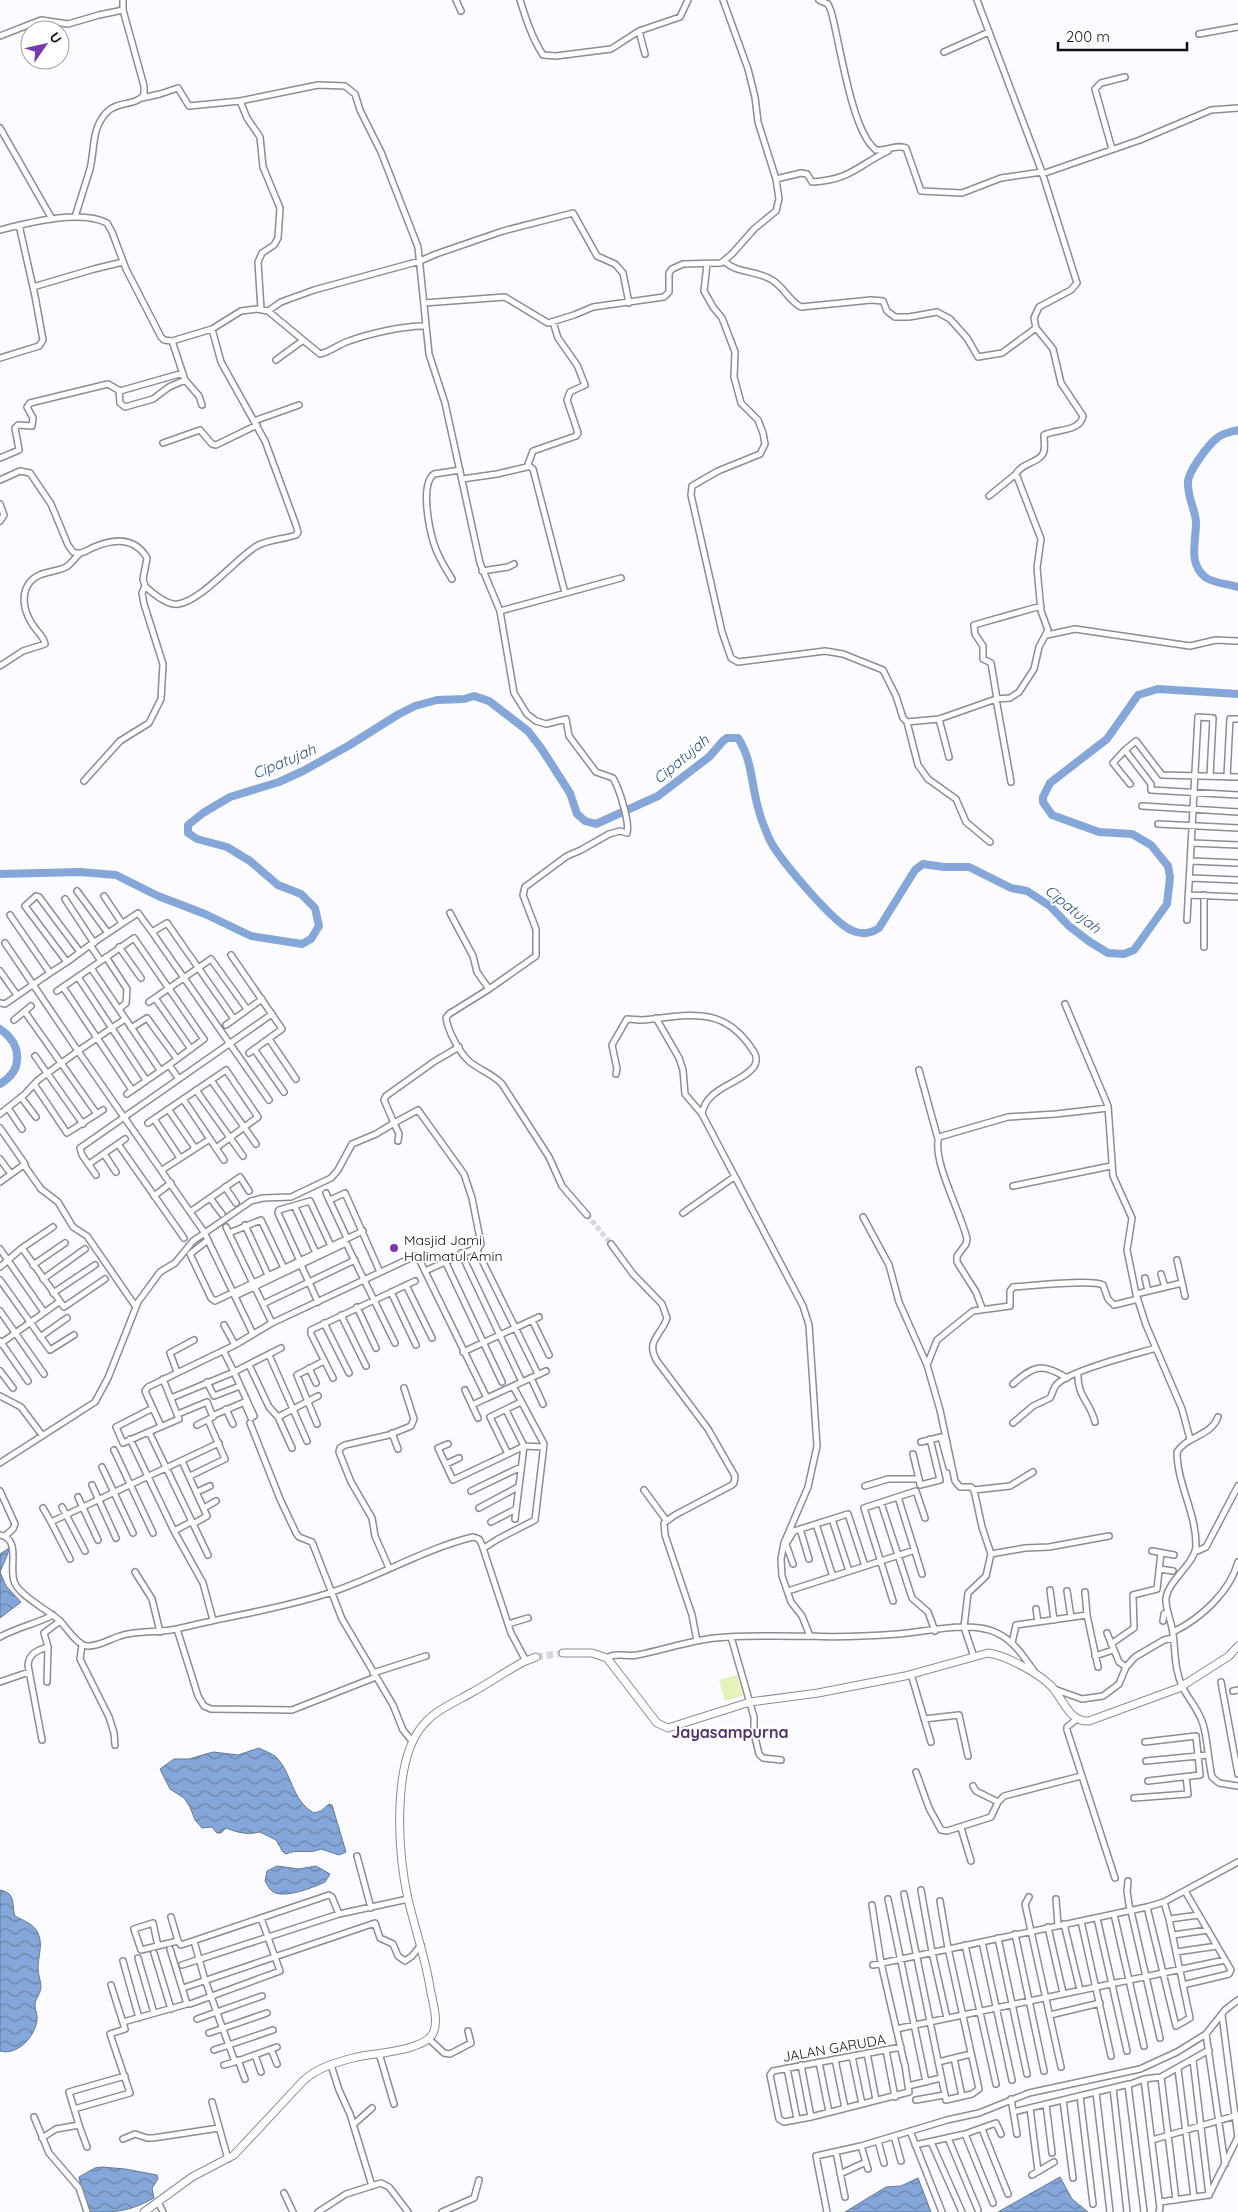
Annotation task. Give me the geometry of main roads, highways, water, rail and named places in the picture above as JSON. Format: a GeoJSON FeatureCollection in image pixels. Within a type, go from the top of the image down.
{"type":"FeatureCollection","features":[{"type":"Feature","properties":{"kind":"water"},"geometry":{"type":"Polygon","coordinates":[[[9,1548],[7,1556],[0,1572],[0,1554],[9,1548]]]}},
{"type":"Feature","properties":{"kind":"water"},"geometry":{"type":"Polygon","coordinates":[[[0,1572],[6,1586],[21,1602],[0,1618],[0,1572]]]}},
{"type":"Feature","properties":{"kind":"water"},"geometry":{"type":"Polygon","coordinates":[[[259,1748],[274,1756],[282,1764],[296,1794],[306,1808],[314,1813],[321,1811],[329,1804],[332,1805],[346,1852],[339,1855],[321,1849],[286,1854],[276,1840],[260,1832],[243,1833],[226,1828],[221,1833],[217,1833],[212,1827],[202,1828],[195,1820],[184,1798],[170,1789],[160,1769],[174,1759],[189,1759],[213,1752],[238,1755],[259,1748]]]}},
{"type":"Feature","properties":{"kind":"water"},"geometry":{"type":"Polygon","coordinates":[[[277,1866],[299,1869],[316,1866],[330,1874],[325,1882],[314,1887],[283,1894],[271,1890],[265,1881],[267,1871],[277,1866]]]}},
{"type":"Feature","properties":{"kind":"water"},"geometry":{"type":"Polygon","coordinates":[[[0,1890],[11,1897],[15,1916],[35,1928],[40,1940],[38,1968],[41,1987],[35,2003],[36,2026],[24,2044],[13,2051],[6,2052],[0,2051],[0,1890]]]}},
{"type":"Feature","properties":{"kind":"water"},"geometry":{"type":"Polygon","coordinates":[[[102,2167],[157,2175],[158,2179],[152,2188],[154,2198],[123,2210],[89,2212],[85,2205],[79,2177],[95,2168],[102,2167]]]}},
{"type":"Feature","properties":{"kind":"water"},"geometry":{"type":"Polygon","coordinates":[[[1060,2177],[1072,2199],[1088,2212],[998,2212],[1060,2177]]]}},
{"type":"Feature","properties":{"kind":"water"},"geometry":{"type":"Polygon","coordinates":[[[918,2178],[931,2212],[845,2212],[886,2187],[901,2186],[918,2178]]]}},
{"type":"Feature","properties":{"kind":"waterway","name":"Cipatujah"},"geometry":{"type":"LineString","coordinates":[[1238,430],[1222,435],[1213,441],[1195,466],[1188,482],[1196,518],[1194,552],[1196,565],[1208,579],[1238,587]]}},
{"type":"Feature","properties":{"kind":"waterway","name":"Cipatujah"},"geometry":{"type":"LineString","coordinates":[[0,874],[80,872],[116,875],[158,896],[205,914],[251,936],[302,944],[311,939],[319,926],[315,908],[301,894],[278,885],[250,861],[227,847],[197,839],[188,833],[188,825],[203,813],[230,797],[279,782],[303,771],[415,706],[437,700],[464,699],[474,696],[489,701],[528,731],[570,793],[577,814],[585,821],[596,824],[658,796],[709,757],[727,738],[738,738],[749,765],[761,818],[773,845],[781,858],[831,915],[855,932],[872,932],[879,928],[915,870],[923,864],[944,867],[969,867],[1011,888],[1027,891],[1050,906],[1069,926],[1090,942],[1108,953],[1124,954],[1134,950],[1167,904],[1170,877],[1168,866],[1151,845],[1132,834],[1099,832],[1052,815],[1043,802],[1043,797],[1050,783],[1107,739],[1138,695],[1158,689],[1238,694]]}},
{"type":"Feature","properties":{"kind":"waterway","name":"Cipatujah"},"geometry":{"type":"LineString","coordinates":[[0,1029],[13,1042],[17,1057],[13,1072],[0,1084]]}},
{"type":"Feature","properties":{"kind":"tunnel"},"geometry":{"type":"LineString","coordinates":[[587,1215],[611,1244]]}},
{"type":"Feature","properties":{"kind":"tunnel"},"geometry":{"type":"LineString","coordinates":[[536,1657],[563,1653]]}},
{"type":"Feature","properties":{"kind":"place","name":"Masjid Jami Halimatul Amin"},"geometry":{"type":"Point","coordinates":[394,1248]}},
{"type":"Feature","properties":{"kind":"district","name":"Jayasampurna"},"geometry":{"type":"Point","coordinates":[730,1732]}}]}
